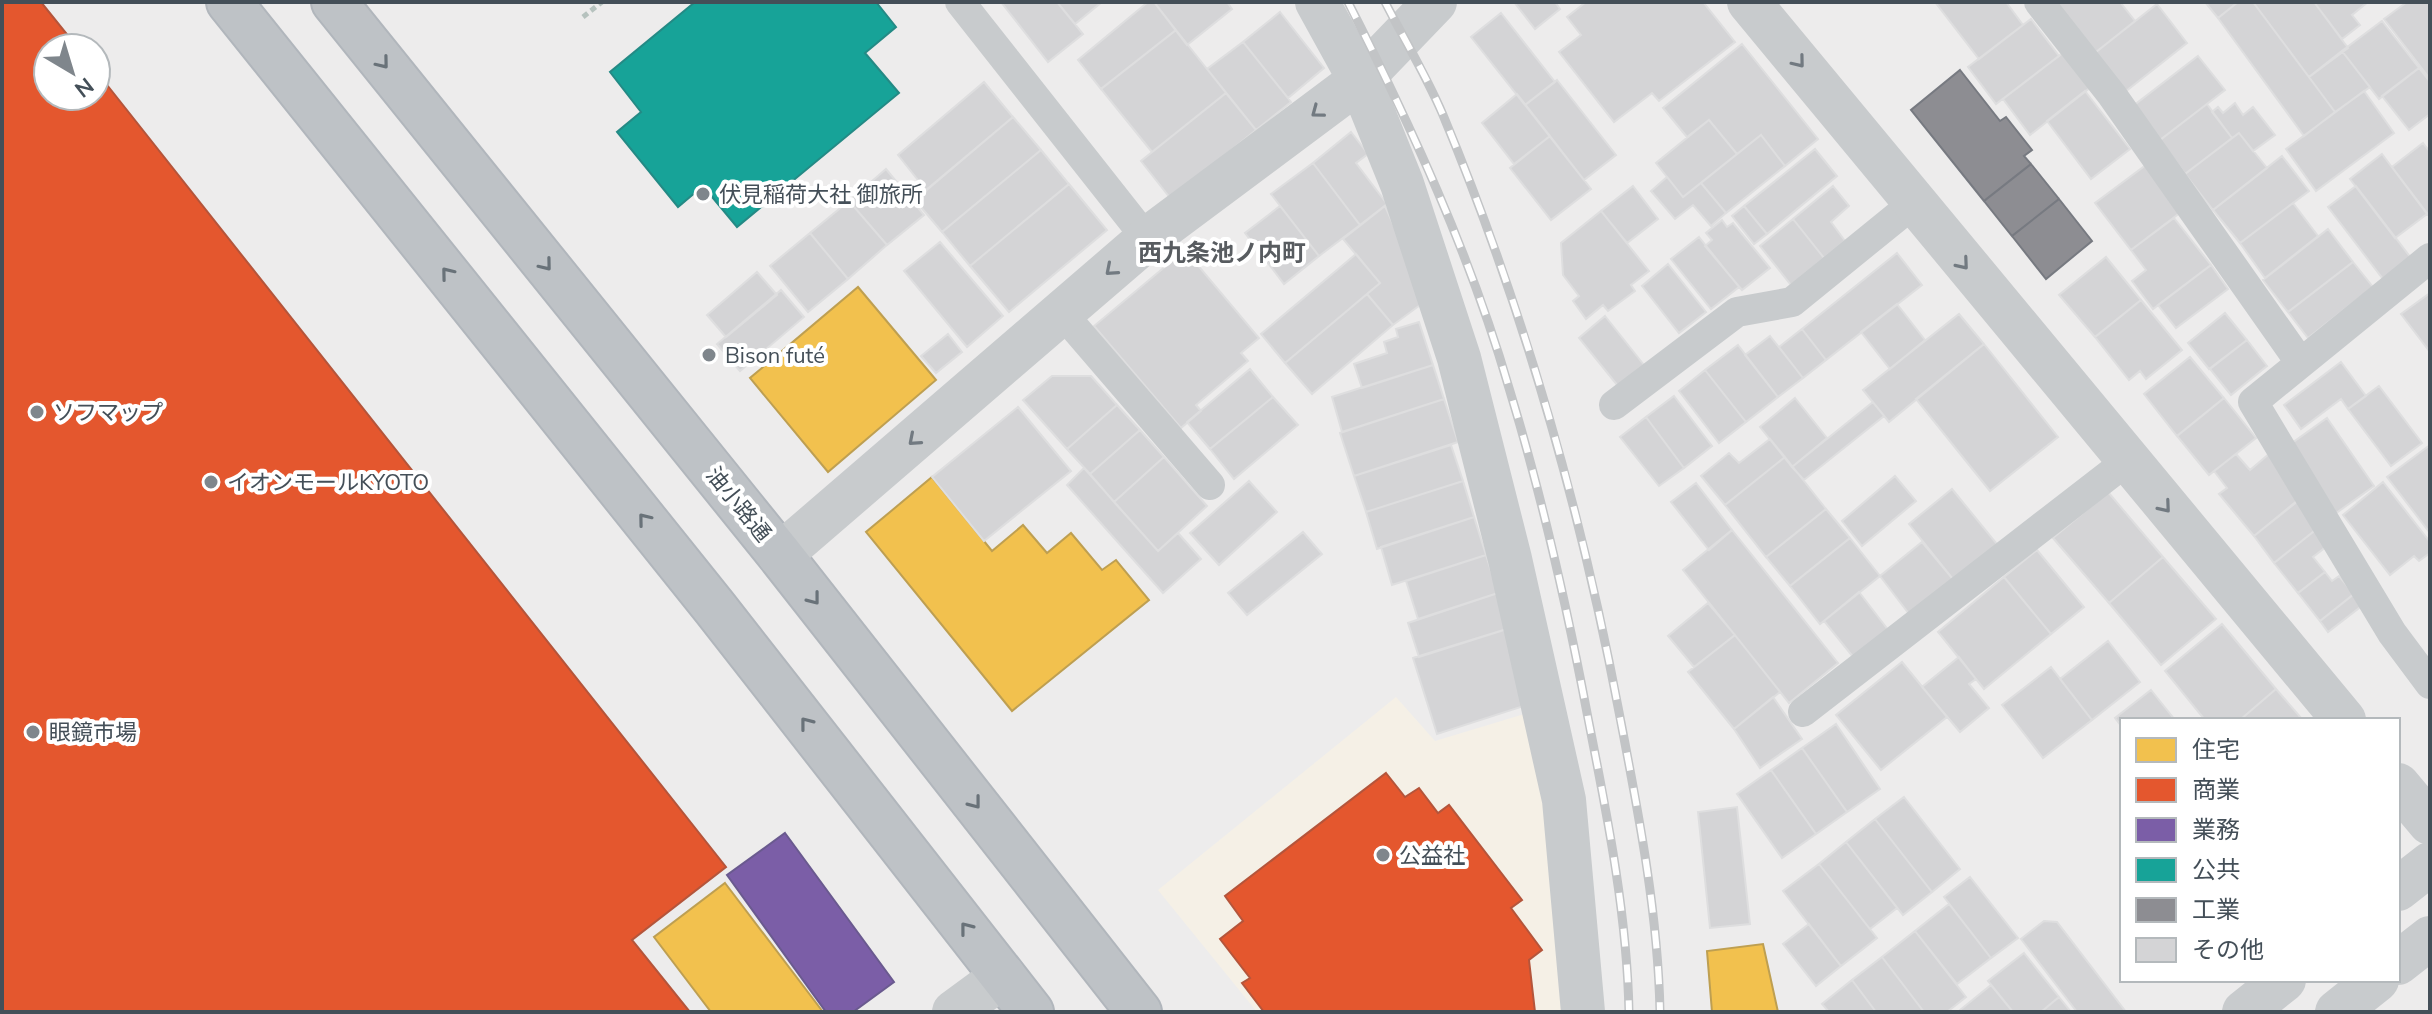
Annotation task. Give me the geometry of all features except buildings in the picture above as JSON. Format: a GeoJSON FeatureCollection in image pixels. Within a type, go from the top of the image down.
{"type":"FeatureCollection","features":[{"type":"Feature","properties":{"kind":"highway"},"geometry":{"type":"LineString","coordinates":[[229,2],[715,608],[1031,1012]]}},
{"type":"Feature","properties":{"kind":"highway","name":"油小路通"},"geometry":{"type":"LineString","coordinates":[[334,2],[780,555],[1139,1012]]}},
{"type":"Feature","properties":{"kind":"street"},"geometry":{"type":"LineString","coordinates":[[1317,2],[1360,80],[1402,184],[1459,358],[1510,559],[1564,800],[1583,1012]]}},
{"type":"Feature","properties":{"kind":"street"},"geometry":{"type":"LineString","coordinates":[[780,555],[1147,239],[1360,80],[1435,2]]}},
{"type":"Feature","properties":{"kind":"street"},"geometry":{"type":"LineString","coordinates":[[1749,2],[2342,718]]}},
{"type":"Feature","properties":{"kind":"street"},"geometry":{"type":"LineString","coordinates":[[2400,787],[2430,823]]}},
{"type":"Feature","properties":{"kind":"street"},"geometry":{"type":"LineString","coordinates":[[2400,887],[2430,864]]}},
{"type":"Feature","properties":{"kind":"street"},"geometry":{"type":"LineString","coordinates":[[2400,961],[2430,938]]}},
{"type":"Feature","properties":{"kind":"street"},"geometry":{"type":"LineString","coordinates":[[954,1012],[1003,976]]}},
{"type":"Feature","properties":{"kind":"street"},"geometry":{"type":"LineString","coordinates":[[2244,1012],[2282,982]]}},
{"type":"Feature","properties":{"kind":"street"},"geometry":{"type":"LineString","coordinates":[[2337,1012],[2374,982]]}},
{"type":"Feature","properties":{"kind":"lane"},"geometry":{"type":"LineString","coordinates":[[960,2],[1147,239]]}},
{"type":"Feature","properties":{"kind":"lane"},"geometry":{"type":"LineString","coordinates":[[2039,2],[2112,95],[2300,362]]}},
{"type":"Feature","properties":{"kind":"lane"},"geometry":{"type":"LineString","coordinates":[[1614,405],[1737,312],[1792,302],[1914,203]]}},
{"type":"Feature","properties":{"kind":"lane"},"geometry":{"type":"LineString","coordinates":[[2430,258],[2253,402],[2392,633],[2430,684]]}},
{"type":"Feature","properties":{"kind":"lane"},"geometry":{"type":"LineString","coordinates":[[1062,313],[1210,485]]}},
{"type":"Feature","properties":{"kind":"lane"},"geometry":{"type":"LineString","coordinates":[[1803,712],[2127,461]]}},
{"type":"Feature","properties":{"kind":"path"},"geometry":{"type":"LineString","coordinates":[[583,17],[602,2]]}},
{"type":"Feature","properties":{"kind":"shaded area"},"geometry":{"type":"Polygon","coordinates":[[[1396,697],[1435,741],[1531,712],[1573,1012],[1257,1012],[1158,890],[1396,697]]]}},
{"type":"Feature","properties":{"kind":"railway"},"geometry":{"type":"LineString","coordinates":[[1348,2],[1416,143],[1458,240],[1521,429],[1562,593],[1602,791],[1620,901],[1629,1012]]}},
{"type":"Feature","properties":{"kind":"railway"},"geometry":{"type":"LineString","coordinates":[[1385,2],[1437,101],[1472,188],[1524,335],[1568,484],[1604,635],[1640,824],[1655,936],[1660,1012]]}},
{"type":"Feature","properties":{"kind":"place","name":"伏見稲荷大社 御旅所"},"geometry":{"type":"Point","coordinates":[703,194]}},
{"type":"Feature","properties":{"kind":"place","name":"Bison futé"},"geometry":{"type":"Point","coordinates":[709,355]}},
{"type":"Feature","properties":{"kind":"place","name":"ソフマップ"},"geometry":{"type":"Point","coordinates":[37,412]}},
{"type":"Feature","properties":{"kind":"place","name":"イオンモールKYOTO"},"geometry":{"type":"Point","coordinates":[211,482]}},
{"type":"Feature","properties":{"kind":"place","name":"眼鏡市場"},"geometry":{"type":"Point","coordinates":[33,732]}},
{"type":"Feature","properties":{"kind":"place","name":"公益社"},"geometry":{"type":"Point","coordinates":[1383,855]}},
{"type":"Feature","properties":{"kind":"district","name":"西九条池ノ内町"},"geometry":{"type":"Point","coordinates":[1222,253]}}]}
